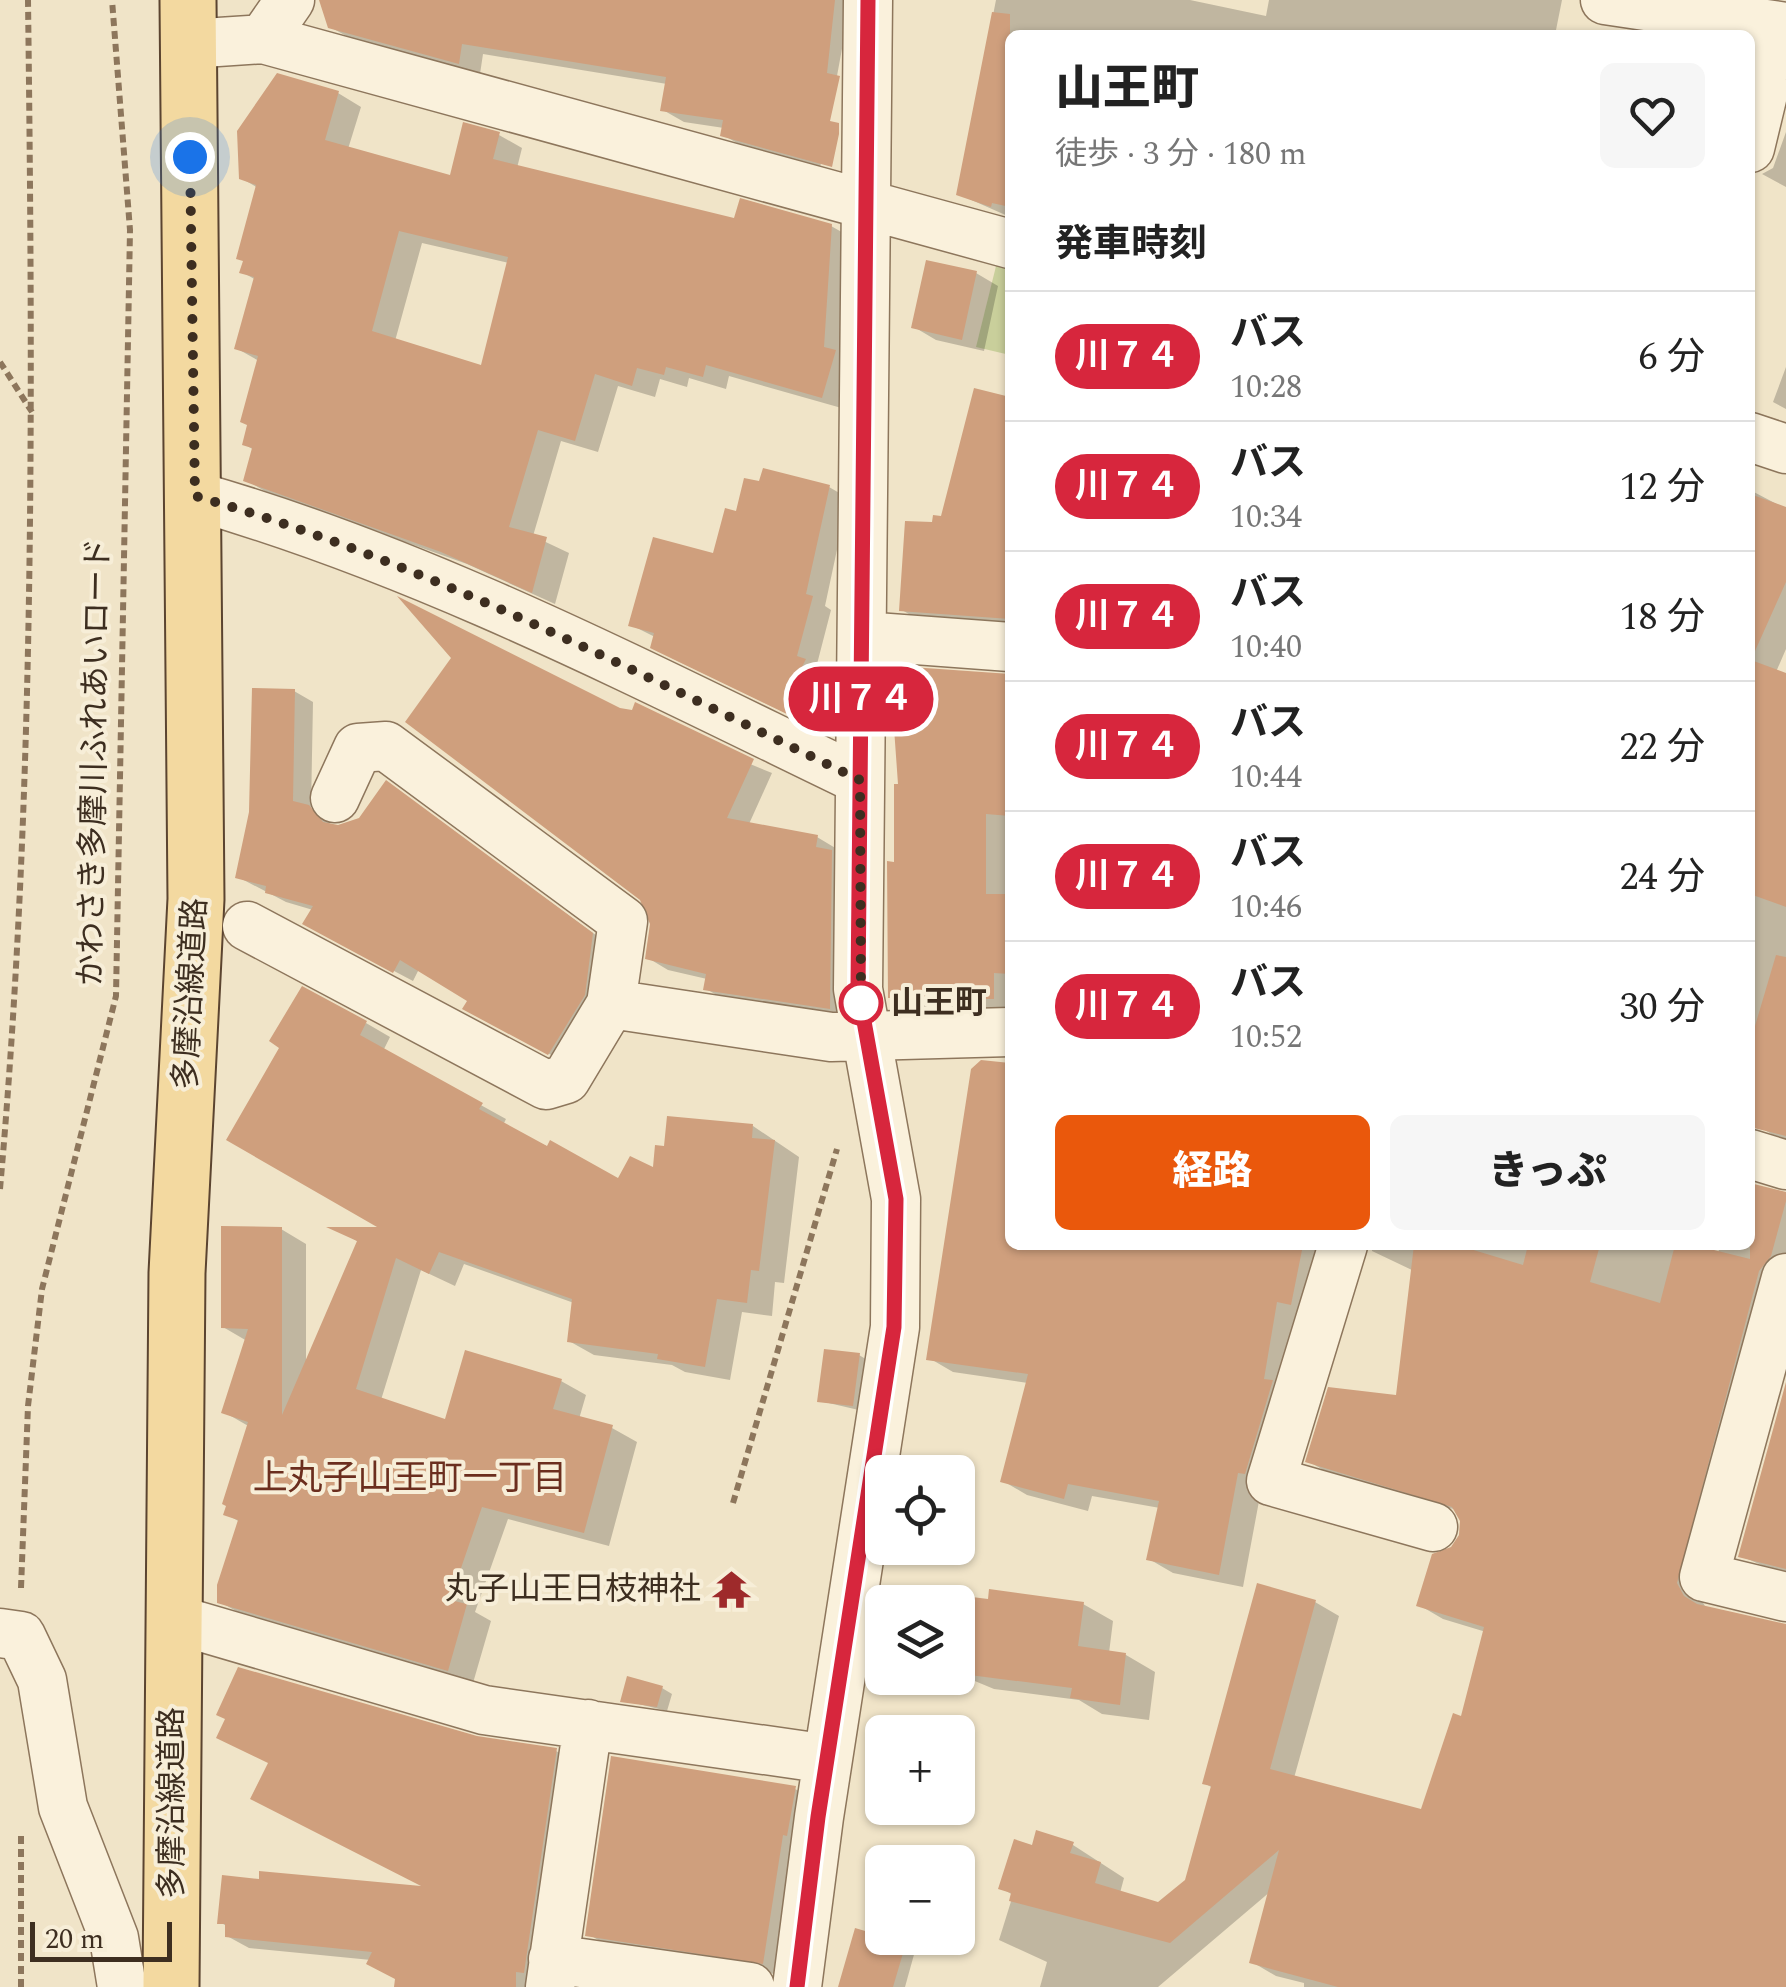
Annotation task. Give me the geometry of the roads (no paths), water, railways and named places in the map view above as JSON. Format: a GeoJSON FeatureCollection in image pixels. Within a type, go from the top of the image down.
{"type":"FeatureCollection","features":[{"type":"Feature","properties":{"kind":"main road","name":"多摩沿線道路"},"geometry":{"type":"LineString","coordinates":[[171,1987],[177,1273],[196,899],[188,22]]}},
{"type":"Feature","properties":{"kind":"street"},"geometry":{"type":"LineString","coordinates":[[263,39],[290,0]]}},
{"type":"Feature","properties":{"kind":"street"},"geometry":{"type":"LineString","coordinates":[[797,1987],[894,1327],[896,1199],[870,1037],[858,988],[868,0]]}},
{"type":"Feature","properties":{"kind":"street"},"geometry":{"type":"LineString","coordinates":[[1604,0],[1786,27]]}},
{"type":"Feature","properties":{"kind":"street"},"geometry":{"type":"LineString","coordinates":[[188,22],[263,39],[866,208],[1005,243]]}},
{"type":"Feature","properties":{"kind":"street"},"geometry":{"type":"LineString","coordinates":[[1755,128],[1772,61],[1786,50]]}},
{"type":"Feature","properties":{"kind":"street"},"geometry":{"type":"LineString","coordinates":[[1755,439],[1786,449]]}},
{"type":"Feature","properties":{"kind":"street"},"geometry":{"type":"LineString","coordinates":[[195,496],[334,539],[654,681],[860,780]]}},
{"type":"Feature","properties":{"kind":"street"},"geometry":{"type":"LineString","coordinates":[[862,636],[1005,646]]}},
{"type":"Feature","properties":{"kind":"street"},"geometry":{"type":"LineString","coordinates":[[246,926],[546,1084],[566,1080],[611,1004],[623,922],[386,746],[358,748],[336,798]]}},
{"type":"Feature","properties":{"kind":"street"},"geometry":{"type":"LineString","coordinates":[[611,1004],[831,1037],[1005,1032]]}},
{"type":"Feature","properties":{"kind":"street"},"geometry":{"type":"LineString","coordinates":[[1755,1156],[1786,1165]]}},
{"type":"Feature","properties":{"kind":"street"},"geometry":{"type":"LineString","coordinates":[[1341,1250],[1271,1481],[1433,1527]]}},
{"type":"Feature","properties":{"kind":"street"},"geometry":{"type":"LineString","coordinates":[[1786,1278],[1704,1577],[1786,1597]]}},
{"type":"Feature","properties":{"kind":"street"},"geometry":{"type":"LineString","coordinates":[[174,1619],[484,1710],[828,1759]]}},
{"type":"Feature","properties":{"kind":"street"},"geometry":{"type":"LineString","coordinates":[[11,1635],[42,1680],[63,1807],[114,1938],[122,1987]]}},
{"type":"Feature","properties":{"kind":"street"},"geometry":{"type":"LineString","coordinates":[[588,1724],[552,1973],[750,1987]]}},
{"type":"Feature","properties":{"kind":"place","name":"山王町"},"geometry":{"type":"Point","coordinates":[861,1003]}},
{"type":"Feature","properties":{"kind":"place","name":"丸子山王日枝神社"},"geometry":{"type":"Point","coordinates":[731,1589]}},
{"type":"Feature","properties":{"kind":"district","name":"上丸子山王町一丁目"},"geometry":{"type":"Point","coordinates":[410,1478]}}]}
